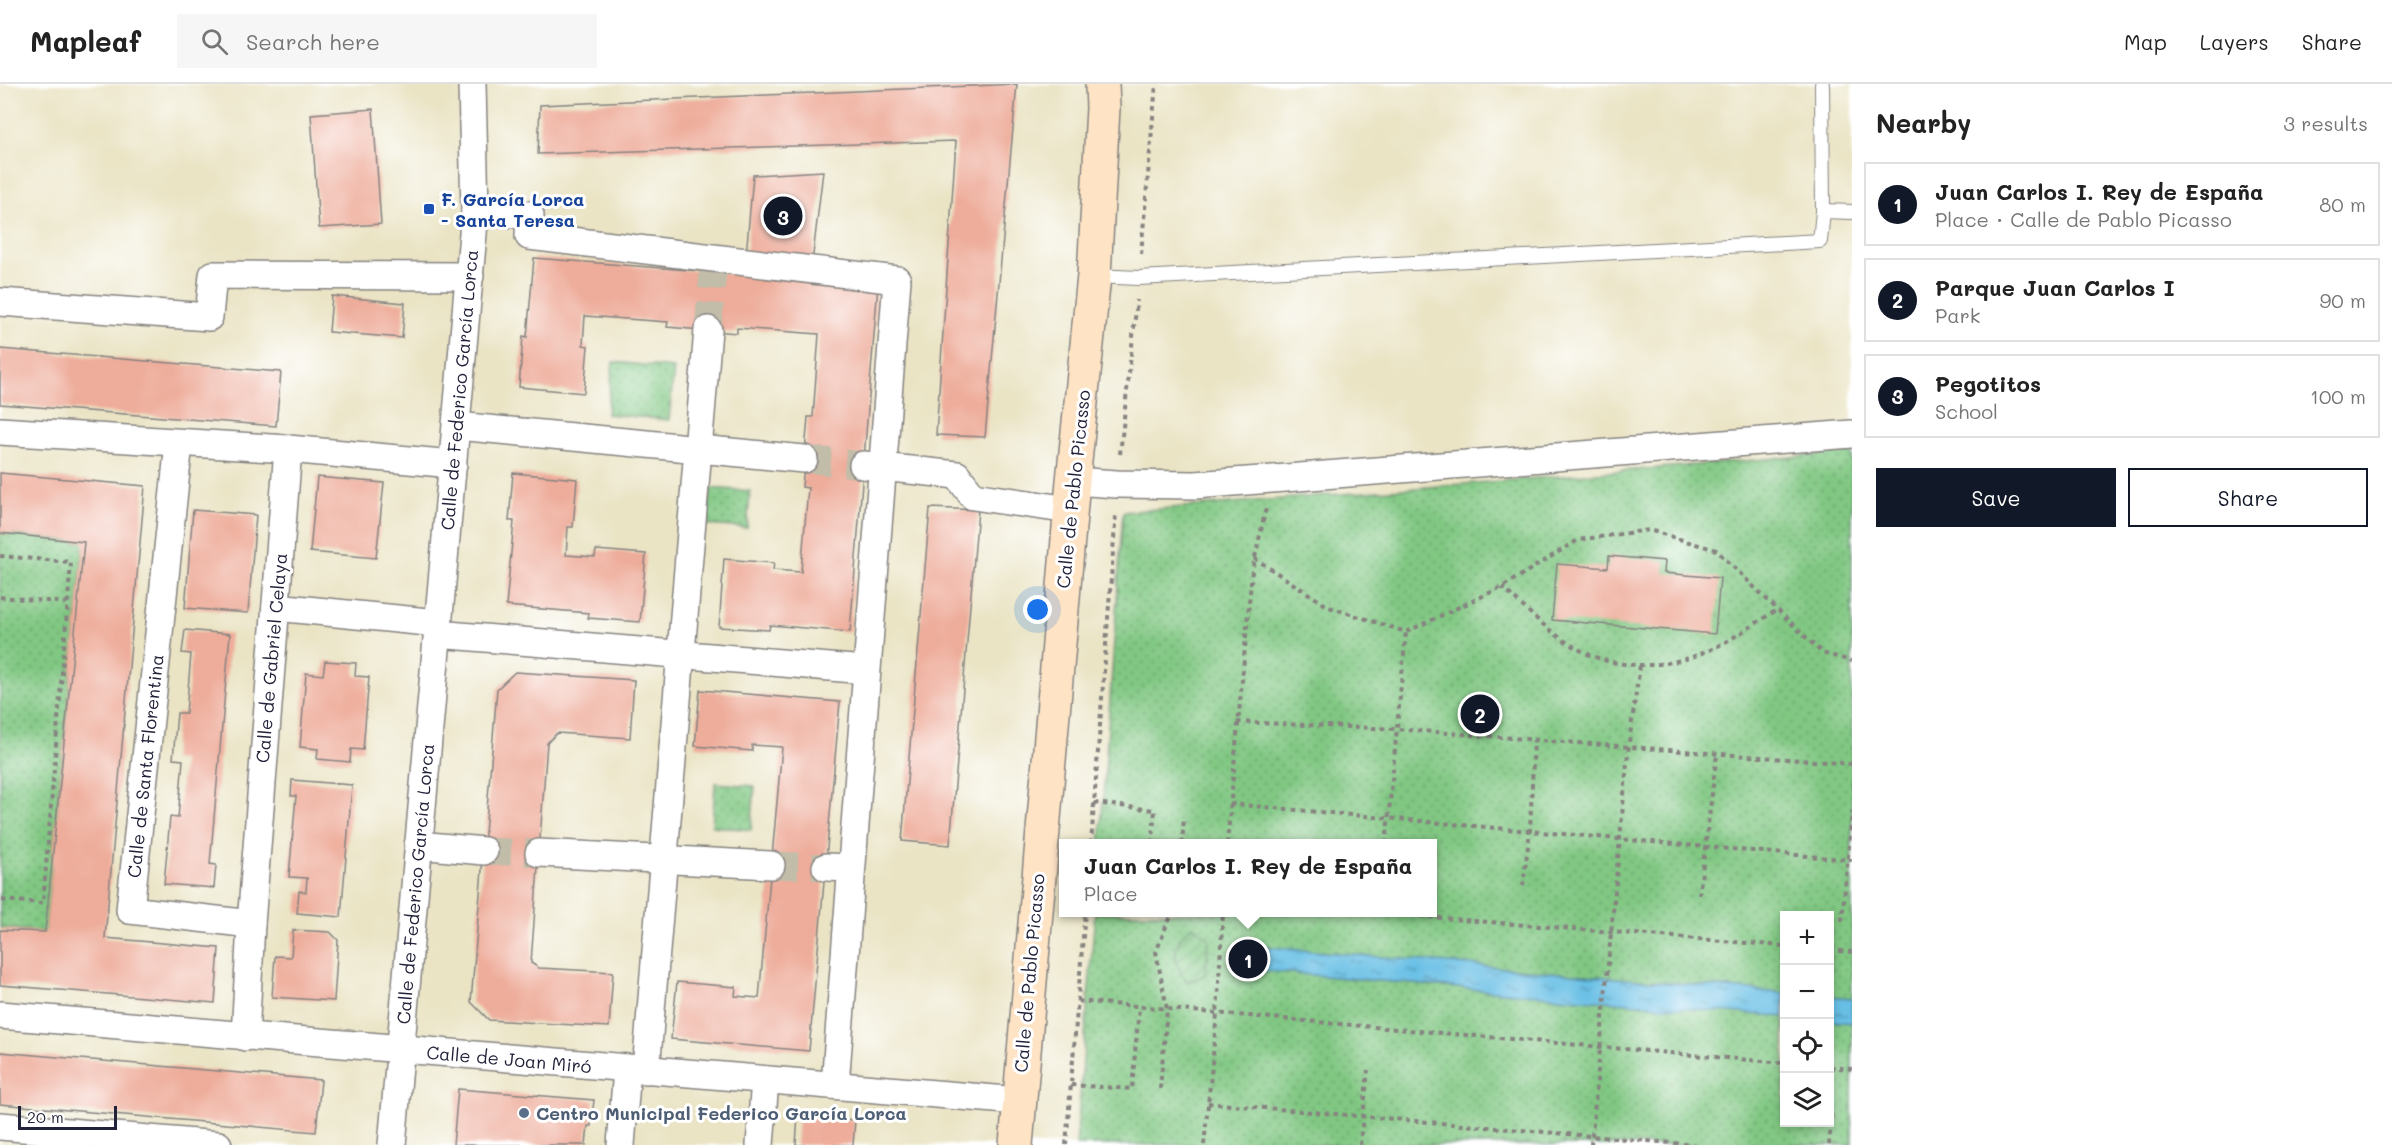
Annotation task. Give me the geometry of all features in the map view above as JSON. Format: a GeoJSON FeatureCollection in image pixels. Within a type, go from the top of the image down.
{"type":"FeatureCollection","features":[{"type":"Feature","properties":{"kind":"main road","name":"Calle de Pablo Picasso"},"geometry":{"type":"LineString","coordinates":[[1016,1145],[1071,495],[1094,276],[1103,108],[1102,84]]}},
{"type":"Feature","properties":{"kind":"street","name":"Calle de Federico García Lorca"},"geometry":{"type":"LineString","coordinates":[[392,1145],[475,211],[472,84]]}},
{"type":"Feature","properties":{"kind":"street"},"geometry":{"type":"LineString","coordinates":[[475,211],[530,215],[529,236],[714,264],[897,280],[873,466],[866,670],[838,868],[835,1085]]}},
{"type":"Feature","properties":{"kind":"street"},"geometry":{"type":"LineString","coordinates":[[0,302],[209,316],[213,275],[470,276]]}},
{"type":"Feature","properties":{"kind":"street"},"geometry":{"type":"LineString","coordinates":[[621,1145],[636,1070],[664,860],[708,330]]}},
{"type":"Feature","properties":{"kind":"street"},"geometry":{"type":"LineString","coordinates":[[457,426],[804,459]]}},
{"type":"Feature","properties":{"kind":"street"},"geometry":{"type":"LineString","coordinates":[[0,431],[288,449],[453,464]]}},
{"type":"Feature","properties":{"kind":"street"},"geometry":{"type":"LineString","coordinates":[[873,466],[957,475],[974,496],[1071,495],[1117,484],[1196,485],[1852,435]]}},
{"type":"Feature","properties":{"kind":"street","name":"Calle de Santa Florentina"},"geometry":{"type":"LineString","coordinates":[[178,443],[130,910],[251,924]]}},
{"type":"Feature","properties":{"kind":"street","name":"Calle de Gabriel Celaya"},"geometry":{"type":"LineString","coordinates":[[251,924],[288,449]]}},
{"type":"Feature","properties":{"kind":"street"},"geometry":{"type":"LineString","coordinates":[[276,607],[437,628],[681,654],[866,670]]}},
{"type":"Feature","properties":{"kind":"street"},"geometry":{"type":"LineString","coordinates":[[418,845],[484,851]]}},
{"type":"Feature","properties":{"kind":"street"},"geometry":{"type":"LineString","coordinates":[[539,853],[771,865]]}},
{"type":"Feature","properties":{"kind":"street"},"geometry":{"type":"LineString","coordinates":[[245,1037],[251,924]]}},
{"type":"Feature","properties":{"kind":"street","name":"Calle de Joan Miró"},"geometry":{"type":"LineString","coordinates":[[0,1015],[1019,1101]]}},
{"type":"Feature","properties":{"kind":"street"},"geometry":{"type":"LineString","coordinates":[[760,1145],[765,1080]]}},
{"type":"Feature","properties":{"kind":"street"},"geometry":{"type":"LineString","coordinates":[[0,1126],[218,1145]]}},
{"type":"Feature","properties":{"kind":"lane"},"geometry":{"type":"LineString","coordinates":[[1094,276],[1139,278],[1820,240],[1823,211],[1822,84]]}},
{"type":"Feature","properties":{"kind":"lane"},"geometry":{"type":"LineString","coordinates":[[1823,211],[1852,212]]}},
{"type":"Feature","properties":{"kind":"path"},"geometry":{"type":"LineString","coordinates":[[1227,839],[1254,558],[1267,504]]}},
{"type":"Feature","properties":{"kind":"path"},"geometry":{"type":"LineString","coordinates":[[1254,558],[1329,607],[1406,632],[1502,587],[1578,540],[1649,530],[1716,550],[1822,653],[1852,661]]}},
{"type":"Feature","properties":{"kind":"path"},"geometry":{"type":"LineString","coordinates":[[0,556],[71,562],[43,903],[0,900]]}},
{"type":"Feature","properties":{"kind":"path"},"geometry":{"type":"LineString","coordinates":[[1502,587],[1533,616],[1576,646],[1598,658],[1641,665],[1666,664],[1714,648],[1777,610]]}},
{"type":"Feature","properties":{"kind":"path"},"geometry":{"type":"LineString","coordinates":[[0,597],[68,603]]}},
{"type":"Feature","properties":{"kind":"path"},"geometry":{"type":"LineString","coordinates":[[1386,839],[1406,632]]}},
{"type":"Feature","properties":{"kind":"path"},"geometry":{"type":"LineString","coordinates":[[1591,1145],[1628,747],[1641,665]]}},
{"type":"Feature","properties":{"kind":"path"},"geometry":{"type":"LineString","coordinates":[[1237,722],[1396,729],[1852,764]]}},
{"type":"Feature","properties":{"kind":"path"},"geometry":{"type":"LineString","coordinates":[[1523,886],[1530,830],[1534,740]]}},
{"type":"Feature","properties":{"kind":"path"},"geometry":{"type":"LineString","coordinates":[[1699,895],[1717,754]]}},
{"type":"Feature","properties":{"kind":"path"},"geometry":{"type":"LineString","coordinates":[[1094,803],[1155,810],[1152,839]]}},
{"type":"Feature","properties":{"kind":"path"},"geometry":{"type":"LineString","coordinates":[[1230,804],[1851,860]]}},
{"type":"Feature","properties":{"kind":"path"},"geometry":{"type":"LineString","coordinates":[[1842,921],[1851,860],[1852,812]]}},
{"type":"Feature","properties":{"kind":"path"},"geometry":{"type":"LineString","coordinates":[[1182,839],[1184,818]]}},
{"type":"Feature","properties":{"kind":"path"},"geometry":{"type":"LineString","coordinates":[[1066,1145],[1085,917]]}},
{"type":"Feature","properties":{"kind":"path"},"geometry":{"type":"LineString","coordinates":[[1160,1089],[1167,1009],[1156,952],[1171,917]]}},
{"type":"Feature","properties":{"kind":"path"},"geometry":{"type":"LineString","coordinates":[[1204,1145],[1217,1014],[1223,917]]}},
{"type":"Feature","properties":{"kind":"path"},"geometry":{"type":"LineString","coordinates":[[1427,917],[1780,946]]}},
{"type":"Feature","properties":{"kind":"path"},"geometry":{"type":"LineString","coordinates":[[1834,950],[1852,952]]}},
{"type":"Feature","properties":{"kind":"path"},"geometry":{"type":"LineString","coordinates":[[1078,1001],[1780,1063]]}},
{"type":"Feature","properties":{"kind":"path"},"geometry":{"type":"LineString","coordinates":[[1071,1084],[1132,1089],[1139,1007]]}},
{"type":"Feature","properties":{"kind":"path"},"geometry":{"type":"LineString","coordinates":[[1834,1067],[1852,1069]]}},
{"type":"Feature","properties":{"kind":"path"},"geometry":{"type":"LineString","coordinates":[[1360,1145],[1368,1070]]}},
{"type":"Feature","properties":{"kind":"path"},"geometry":{"type":"LineString","coordinates":[[1208,1103],[1695,1145]]}},
{"type":"Feature","properties":{"kind":"path"},"geometry":{"type":"LineString","coordinates":[[1829,1145],[1830,1127]]}},
{"type":"Feature","properties":{"kind":"green space"},"geometry":{"type":"Polygon","coordinates":[[[613,362],[674,368],[669,420],[607,414],[613,362]]]}},
{"type":"Feature","properties":{"kind":"green space"},"geometry":{"type":"Polygon","coordinates":[[[1852,452],[1852,1145],[1076,1145],[1095,917],[1437,917],[1437,839],[1100,839],[1123,512],[1852,452]]]}},
{"type":"Feature","properties":{"kind":"green space"},"geometry":{"type":"Polygon","coordinates":[[[711,488],[750,491],[747,528],[707,525],[711,488]]]}},
{"type":"Feature","properties":{"kind":"green space"},"geometry":{"type":"Polygon","coordinates":[[[0,533],[84,542],[45,932],[0,928],[0,533]]]}},
{"type":"Feature","properties":{"kind":"green space"},"geometry":{"type":"Polygon","coordinates":[[[715,783],[755,786],[751,830],[712,826],[715,783]]]}},
{"type":"Feature","properties":{"kind":"green space"},"geometry":{"type":"Polygon","coordinates":[[[1193,926],[1209,938],[1205,975],[1188,982],[1182,975],[1176,960],[1176,952],[1181,938],[1193,926]]]}},
{"type":"Feature","properties":{"kind":"water"},"geometry":{"type":"Polygon","coordinates":[[[1258,946],[1780,993],[1780,1017],[1256,970],[1258,946]]]}},
{"type":"Feature","properties":{"kind":"water"},"geometry":{"type":"Polygon","coordinates":[[[1834,996],[1852,998],[1852,1023],[1834,1021],[1834,996]]]}},
{"type":"Feature","properties":{"kind":"building"},"geometry":{"type":"Polygon","coordinates":[[[1017,84],[985,437],[936,435],[956,141],[538,154],[540,105],[1017,84]]]}},
{"type":"Feature","properties":{"kind":"building"},"geometry":{"type":"Polygon","coordinates":[[[373,109],[381,224],[319,228],[311,114],[373,109]]]}},
{"type":"Feature","properties":{"kind":"building"},"geometry":{"type":"Polygon","coordinates":[[[823,171],[812,263],[746,256],[753,175],[823,171]]]}},
{"type":"Feature","properties":{"kind":"building"},"geometry":{"type":"Polygon","coordinates":[[[534,258],[878,285],[850,632],[770,625],[769,630],[719,627],[724,559],[774,563],[773,570],[801,572],[808,488],[802,487],[808,417],[813,417],[819,334],[737,328],[737,333],[667,327],[668,322],[585,316],[583,345],[588,346],[584,393],[519,387],[523,336],[527,337],[534,258]]]}},
{"type":"Feature","properties":{"kind":"building"},"geometry":{"type":"Polygon","coordinates":[[[332,296],[405,303],[402,338],[329,332],[332,296]]]}},
{"type":"Feature","properties":{"kind":"building"},"geometry":{"type":"Polygon","coordinates":[[[0,349],[281,372],[276,426],[0,404],[0,349]]]}},
{"type":"Feature","properties":{"kind":"building"},"geometry":{"type":"Polygon","coordinates":[[[0,473],[145,486],[105,938],[219,948],[215,1003],[0,985],[0,930],[45,932],[84,542],[0,533],[0,473]]]}},
{"type":"Feature","properties":{"kind":"building"},"geometry":{"type":"Polygon","coordinates":[[[513,473],[577,479],[573,527],[568,527],[566,555],[595,557],[596,550],[646,554],[640,622],[588,618],[589,613],[506,606],[514,521],[509,521],[513,473]]]}},
{"type":"Feature","properties":{"kind":"building"},"geometry":{"type":"Polygon","coordinates":[[[317,477],[384,483],[376,558],[310,552],[317,477]]]}},
{"type":"Feature","properties":{"kind":"building"},"geometry":{"type":"Polygon","coordinates":[[[930,508],[978,510],[950,845],[902,841],[930,508]]]}},
{"type":"Feature","properties":{"kind":"building"},"geometry":{"type":"Polygon","coordinates":[[[193,510],[256,515],[248,613],[185,608],[193,510]]]}},
{"type":"Feature","properties":{"kind":"building"},"geometry":{"type":"Polygon","coordinates":[[[1609,556],[1665,561],[1664,573],[1720,578],[1715,634],[1552,620],[1557,564],[1608,568],[1609,556]]]}},
{"type":"Feature","properties":{"kind":"building"},"geometry":{"type":"Polygon","coordinates":[[[185,630],[230,634],[210,864],[216,865],[214,888],[164,884],[170,817],[178,818],[183,760],[173,759],[177,713],[186,713],[191,654],[182,653],[185,630]]]}},
{"type":"Feature","properties":{"kind":"building"},"geometry":{"type":"Polygon","coordinates":[[[325,661],[356,663],[355,676],[369,677],[363,750],[351,749],[350,762],[317,759],[318,749],[300,747],[306,673],[323,675],[325,661]]]}},
{"type":"Feature","properties":{"kind":"building"},"geometry":{"type":"Polygon","coordinates":[[[515,672],[634,680],[630,738],[557,733],[547,743],[531,963],[539,968],[613,972],[609,1027],[489,1020],[471,1002],[497,689],[515,672]]]}},
{"type":"Feature","properties":{"kind":"building"},"geometry":{"type":"Polygon","coordinates":[[[700,690],[840,702],[809,1051],[671,1039],[677,982],[736,987],[735,996],[759,998],[782,747],[752,745],[752,751],[695,746],[700,690]]]}},
{"type":"Feature","properties":{"kind":"building"},"geometry":{"type":"Polygon","coordinates":[[[292,780],[352,785],[341,917],[297,913],[299,891],[306,892],[307,878],[289,877],[296,796],[291,796],[292,780]]]}},
{"type":"Feature","properties":{"kind":"building"},"geometry":{"type":"Polygon","coordinates":[[[293,930],[330,932],[338,940],[334,1001],[272,997],[275,956],[291,957],[293,930]]]}},
{"type":"Feature","properties":{"kind":"building"},"geometry":{"type":"Polygon","coordinates":[[[0,1052],[321,1080],[316,1132],[0,1104],[0,1052]]]}},
{"type":"Feature","properties":{"kind":"building","name":"Centro Municipal Federico García Lorca"},"geometry":{"type":"Polygon","coordinates":[[[458,1089],[594,1100],[586,1145],[453,1145],[458,1089]]]}},
{"type":"Feature","properties":{"kind":"building"},"geometry":{"type":"Polygon","coordinates":[[[798,1115],[855,1120],[853,1145],[796,1145],[798,1115]]]}},
{"type":"Feature","properties":{"kind":"tunnel"},"geometry":{"type":"LineString","coordinates":[[708,330],[713,272]]}},
{"type":"Feature","properties":{"kind":"tunnel"},"geometry":{"type":"LineString","coordinates":[[804,459],[863,465]]}},
{"type":"Feature","properties":{"kind":"tunnel"},"geometry":{"type":"LineString","coordinates":[[484,851],[539,853]]}},
{"type":"Feature","properties":{"kind":"tunnel"},"geometry":{"type":"LineString","coordinates":[[771,865],[826,867]]}},
{"type":"Feature","properties":{"kind":"place","name":"F. García Lorca - Santa Teresa"},"geometry":{"type":"Point","coordinates":[429,209]}},
{"type":"Feature","properties":{"kind":"place","name":"Pegotitos"},"geometry":{"type":"Point","coordinates":[783,216]}},
{"type":"Feature","properties":{"kind":"place","name":"Parque Juan Carlos I"},"geometry":{"type":"Point","coordinates":[1480,714]}},
{"type":"Feature","properties":{"kind":"place","name":"Juan Carlos I. Rey de España"},"geometry":{"type":"Point","coordinates":[1248,959]}},
{"type":"Feature","properties":{"kind":"place","name":"Centro Municipal Federico García Lorca"},"geometry":{"type":"Point","coordinates":[524,1113]}}]}
